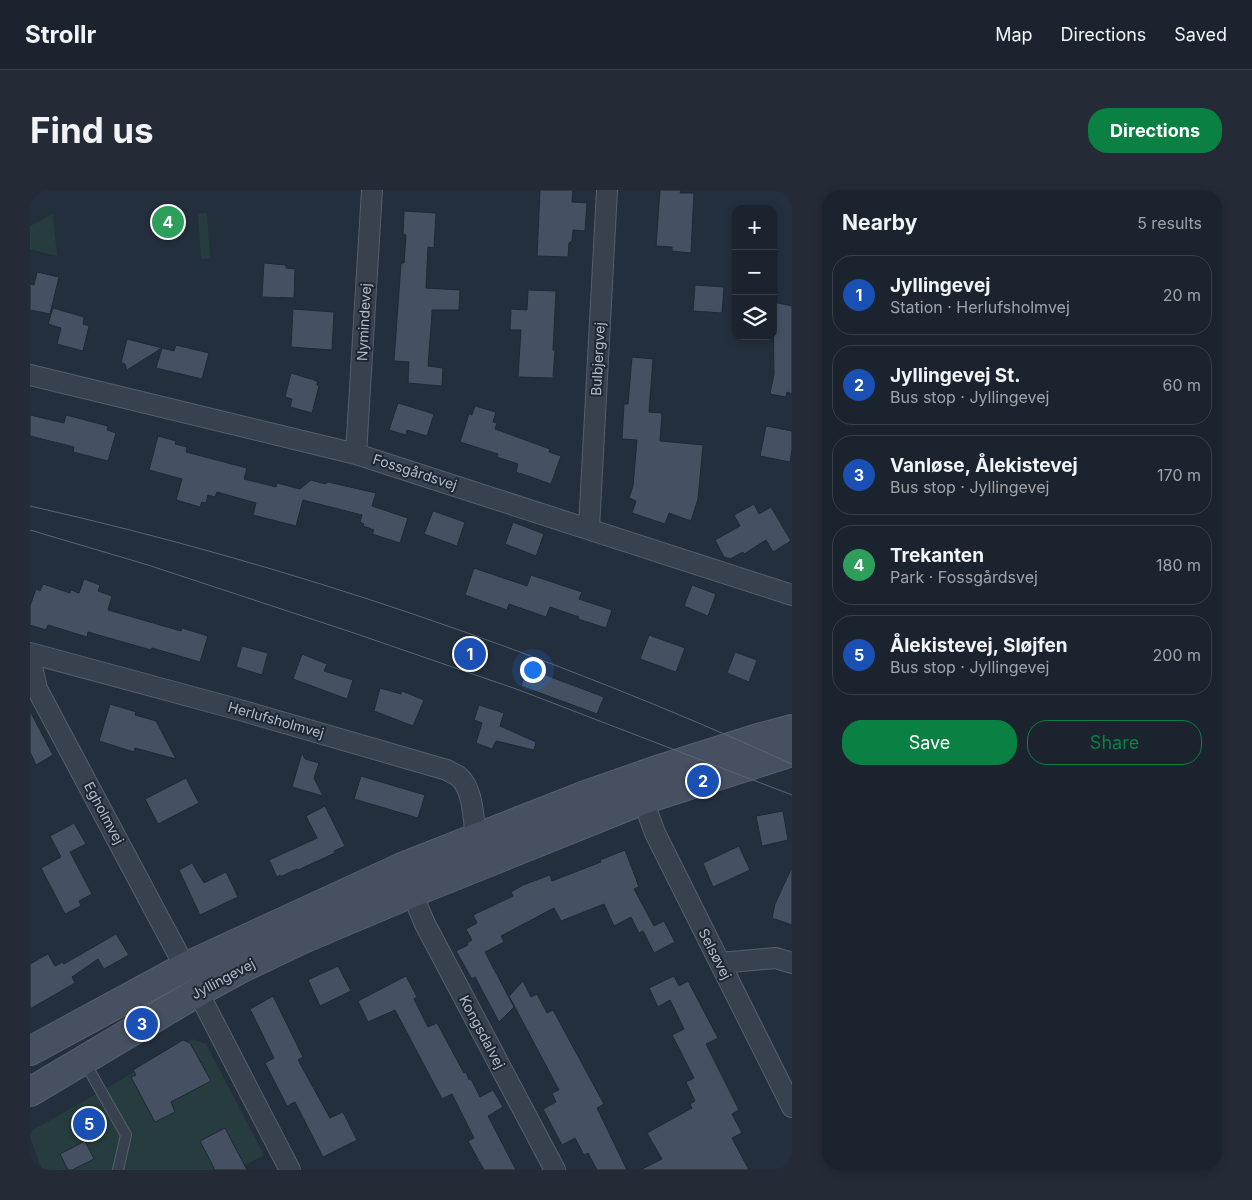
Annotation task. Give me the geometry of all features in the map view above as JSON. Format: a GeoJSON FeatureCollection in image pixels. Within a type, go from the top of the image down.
{"type":"FeatureCollection","features":[{"type":"Feature","properties":{"kind":"street","name":"Nymindevej"},"geometry":{"type":"LineString","coordinates":[[356,454],[372,190]]}},
{"type":"Feature","properties":{"kind":"street","name":"Bulbjergvej"},"geometry":{"type":"LineString","coordinates":[[589,528],[607,190]]}},
{"type":"Feature","properties":{"kind":"street","name":"Fossgårdsvej"},"geometry":{"type":"LineString","coordinates":[[30,375],[356,454],[792,595]]}},
{"type":"Feature","properties":{"kind":"street","name":"Herlufsholmvej"},"geometry":{"type":"LineString","coordinates":[[30,653],[233,708],[447,770],[458,776],[466,787],[470,798],[476,837]]}},
{"type":"Feature","properties":{"kind":"street","name":"Egholmvej"},"geometry":{"type":"LineString","coordinates":[[30,657],[38,689],[185,967]]}},
{"type":"Feature","properties":{"kind":"street","name":"Jyllingevej"},"geometry":{"type":"LineString","coordinates":[[30,1052],[185,967],[349,890],[476,837],[660,769],[758,738],[792,730]]}},
{"type":"Feature","properties":{"kind":"street","name":"Jyllingevej"},"geometry":{"type":"LineString","coordinates":[[30,1092],[198,992],[242,968],[295,943],[412,892],[642,800],[792,752]]}},
{"type":"Feature","properties":{"kind":"street","name":"Selsøvej"},"geometry":{"type":"LineString","coordinates":[[642,800],[655,833],[792,1107]]}},
{"type":"Feature","properties":{"kind":"street","name":"Kongsdalvej"},"geometry":{"type":"LineString","coordinates":[[412,892],[425,924],[555,1170]]}},
{"type":"Feature","properties":{"kind":"street"},"geometry":{"type":"LineString","coordinates":[[720,963],[776,958],[792,963]]}},
{"type":"Feature","properties":{"kind":"street"},"geometry":{"type":"LineString","coordinates":[[198,992],[290,1170]]}},
{"type":"Feature","properties":{"kind":"lane"},"geometry":{"type":"LineString","coordinates":[[83,1059],[126,1135],[118,1170]]}},
{"type":"Feature","properties":{"kind":"green space"},"geometry":{"type":"Polygon","coordinates":[[[207,213],[210,258],[201,259],[198,214],[207,213]]]}},
{"type":"Feature","properties":{"kind":"green space"},"geometry":{"type":"Polygon","coordinates":[[[53,214],[57,256],[30,249],[30,226],[53,214]]]}},
{"type":"Feature","properties":{"kind":"green space"},"geometry":{"type":"Polygon","coordinates":[[[192,1039],[206,1044],[264,1155],[236,1170],[42,1170],[31,1140],[33,1130],[192,1039]]]}},
{"type":"Feature","properties":{"kind":"building"},"geometry":{"type":"Polygon","coordinates":[[[540,190],[573,190],[572,202],[587,203],[585,231],[573,230],[572,241],[569,243],[568,257],[537,256],[540,190]]]}},
{"type":"Feature","properties":{"kind":"building"},"geometry":{"type":"Polygon","coordinates":[[[660,190],[681,190],[680,193],[694,193],[691,253],[672,251],[672,247],[656,246],[660,190]]]}},
{"type":"Feature","properties":{"kind":"building"},"geometry":{"type":"Polygon","coordinates":[[[404,211],[436,213],[434,248],[428,247],[426,288],[460,290],[459,310],[432,310],[428,366],[443,368],[442,386],[408,383],[409,362],[394,361],[401,263],[404,263],[406,235],[403,234],[404,211]]]}},
{"type":"Feature","properties":{"kind":"building"},"geometry":{"type":"Polygon","coordinates":[[[264,263],[286,265],[286,268],[295,269],[294,298],[262,297],[264,263]]]}},
{"type":"Feature","properties":{"kind":"building"},"geometry":{"type":"Polygon","coordinates":[[[37,272],[59,277],[50,314],[30,310],[30,284],[34,285],[37,272]]]}},
{"type":"Feature","properties":{"kind":"building"},"geometry":{"type":"Polygon","coordinates":[[[695,285],[724,287],[722,313],[693,311],[695,285]]]}},
{"type":"Feature","properties":{"kind":"building"},"geometry":{"type":"Polygon","coordinates":[[[528,290],[556,291],[553,378],[518,377],[521,330],[510,330],[511,309],[527,310],[528,290]]]}},
{"type":"Feature","properties":{"kind":"building"},"geometry":{"type":"Polygon","coordinates":[[[777,303],[792,306],[792,394],[787,392],[786,397],[770,394],[774,374],[774,340],[777,340],[777,303]]]}},
{"type":"Feature","properties":{"kind":"building"},"geometry":{"type":"Polygon","coordinates":[[[53,308],[84,317],[83,324],[89,326],[83,351],[57,344],[61,328],[48,324],[53,308]]]}},
{"type":"Feature","properties":{"kind":"building"},"geometry":{"type":"Polygon","coordinates":[[[293,309],[334,312],[332,350],[291,347],[293,309]]]}},
{"type":"Feature","properties":{"kind":"building"},"geometry":{"type":"Polygon","coordinates":[[[127,339],[174,351],[176,345],[209,353],[202,379],[156,368],[162,348],[127,370],[125,364],[121,363],[127,339]]]}},
{"type":"Feature","properties":{"kind":"building"},"geometry":{"type":"Polygon","coordinates":[[[632,357],[653,359],[649,412],[662,413],[660,441],[703,445],[698,499],[691,521],[669,513],[665,524],[632,513],[636,501],[629,498],[633,486],[637,440],[622,439],[624,404],[628,404],[632,357]]]}},
{"type":"Feature","properties":{"kind":"building"},"geometry":{"type":"Polygon","coordinates":[[[291,373],[317,381],[319,386],[312,413],[290,407],[292,399],[285,397],[291,373]]]}},
{"type":"Feature","properties":{"kind":"building"},"geometry":{"type":"Polygon","coordinates":[[[398,403],[434,414],[427,436],[407,430],[406,435],[389,430],[398,403]]]}},
{"type":"Feature","properties":{"kind":"building"},"geometry":{"type":"Polygon","coordinates":[[[475,406],[496,412],[493,422],[497,423],[495,429],[550,449],[549,452],[561,456],[551,484],[516,472],[518,464],[497,457],[498,454],[460,442],[469,414],[472,415],[475,406]]]}},
{"type":"Feature","properties":{"kind":"building"},"geometry":{"type":"Polygon","coordinates":[[[30,415],[64,423],[66,415],[108,426],[107,430],[116,433],[108,461],[73,452],[74,447],[30,436],[30,415]]]}},
{"type":"Feature","properties":{"kind":"building"},"geometry":{"type":"Polygon","coordinates":[[[766,426],[792,431],[790,462],[760,456],[766,426]]]}},
{"type":"Feature","properties":{"kind":"building"},"geometry":{"type":"Polygon","coordinates":[[[158,436],[176,441],[175,444],[187,447],[186,452],[247,468],[244,479],[276,487],[277,483],[300,489],[311,480],[376,493],[372,506],[408,518],[400,543],[372,534],[374,530],[363,526],[364,524],[360,522],[362,515],[303,500],[296,526],[253,515],[256,503],[217,492],[215,497],[208,495],[206,503],[202,502],[200,507],[176,500],[182,479],[149,470],[158,436]]]}},
{"type":"Feature","properties":{"kind":"building"},"geometry":{"type":"Polygon","coordinates":[[[754,504],[759,514],[771,507],[791,541],[773,552],[766,540],[744,554],[743,552],[730,559],[724,557],[715,540],[740,526],[734,515],[754,504]]]}},
{"type":"Feature","properties":{"kind":"building"},"geometry":{"type":"Polygon","coordinates":[[[433,511],[465,522],[457,546],[424,534],[433,511]]]}},
{"type":"Feature","properties":{"kind":"building"},"geometry":{"type":"Polygon","coordinates":[[[513,522],[544,534],[536,556],[505,544],[513,522]]]}},
{"type":"Feature","properties":{"kind":"building"},"geometry":{"type":"Polygon","coordinates":[[[474,568],[527,586],[531,575],[582,592],[579,599],[612,610],[606,628],[550,607],[546,617],[509,604],[507,610],[465,595],[474,568]]]}},
{"type":"Feature","properties":{"kind":"building"},"geometry":{"type":"Polygon","coordinates":[[[84,579],[100,585],[98,591],[112,596],[108,610],[181,631],[182,628],[208,636],[200,662],[88,632],[87,637],[48,625],[46,630],[30,625],[30,606],[36,589],[40,591],[43,584],[70,593],[71,590],[79,593],[84,579]]]}},
{"type":"Feature","properties":{"kind":"building"},"geometry":{"type":"Polygon","coordinates":[[[692,585],[716,594],[708,616],[684,606],[692,585]]]}},
{"type":"Feature","properties":{"kind":"building"},"geometry":{"type":"Polygon","coordinates":[[[649,635],[685,648],[676,672],[640,659],[649,635]]]}},
{"type":"Feature","properties":{"kind":"building"},"geometry":{"type":"Polygon","coordinates":[[[242,646],[268,653],[262,675],[236,667],[242,646]]]}},
{"type":"Feature","properties":{"kind":"building"},"geometry":{"type":"Polygon","coordinates":[[[735,652],[757,660],[749,682],[727,673],[735,652]]]}},
{"type":"Feature","properties":{"kind":"building"},"geometry":{"type":"Polygon","coordinates":[[[302,654],[327,664],[324,671],[353,680],[347,699],[293,679],[302,654]]]}},
{"type":"Feature","properties":{"kind":"building"},"geometry":{"type":"Polygon","coordinates":[[[527,668],[604,697],[597,714],[521,686],[527,668]]]}},
{"type":"Feature","properties":{"kind":"building"},"geometry":{"type":"Polygon","coordinates":[[[380,688],[401,694],[402,691],[424,700],[413,726],[374,711],[380,688]]]}},
{"type":"Feature","properties":{"kind":"building"},"geometry":{"type":"Polygon","coordinates":[[[110,704],[136,712],[135,715],[156,721],[176,759],[135,748],[134,752],[99,741],[110,704]]]}},
{"type":"Feature","properties":{"kind":"building"},"geometry":{"type":"Polygon","coordinates":[[[479,705],[504,713],[500,726],[536,742],[534,750],[496,741],[492,749],[476,743],[482,723],[474,720],[479,705]]]}},
{"type":"Feature","properties":{"kind":"building"},"geometry":{"type":"Polygon","coordinates":[[[30,711],[53,755],[36,765],[30,752],[30,711]]]}},
{"type":"Feature","properties":{"kind":"building"},"geometry":{"type":"Polygon","coordinates":[[[302,753],[305,759],[319,763],[314,778],[323,796],[292,787],[302,753]]]}},
{"type":"Feature","properties":{"kind":"building"},"geometry":{"type":"Polygon","coordinates":[[[361,776],[425,795],[418,818],[354,799],[361,776]]]}},
{"type":"Feature","properties":{"kind":"building"},"geometry":{"type":"Polygon","coordinates":[[[186,778],[199,803],[158,824],[145,799],[186,778]]]}},
{"type":"Feature","properties":{"kind":"building"},"geometry":{"type":"Polygon","coordinates":[[[325,806],[345,846],[334,851],[335,853],[298,870],[277,877],[269,860],[317,838],[306,816],[325,806]]]}},
{"type":"Feature","properties":{"kind":"building"},"geometry":{"type":"Polygon","coordinates":[[[783,811],[788,840],[762,846],[756,816],[783,811]]]}},
{"type":"Feature","properties":{"kind":"building"},"geometry":{"type":"Polygon","coordinates":[[[74,823],[86,844],[70,852],[92,894],[79,901],[81,906],[65,914],[41,868],[61,857],[50,836],[74,823]]]}},
{"type":"Feature","properties":{"kind":"building"},"geometry":{"type":"Polygon","coordinates":[[[739,846],[750,870],[713,887],[703,863],[739,846]]]}},
{"type":"Feature","properties":{"kind":"building"},"geometry":{"type":"Polygon","coordinates":[[[625,850],[639,887],[634,889],[654,926],[664,921],[675,942],[654,953],[643,931],[639,933],[631,917],[614,926],[604,904],[561,921],[554,908],[501,936],[504,942],[485,952],[514,1007],[499,1022],[475,977],[472,979],[456,951],[468,945],[467,943],[472,940],[466,929],[477,923],[473,915],[513,896],[511,892],[523,885],[550,875],[552,881],[601,862],[600,860],[625,850]]]}},
{"type":"Feature","properties":{"kind":"building"},"geometry":{"type":"Polygon","coordinates":[[[192,863],[204,883],[226,872],[238,897],[200,915],[179,870],[192,863]]]}},
{"type":"Feature","properties":{"kind":"building"},"geometry":{"type":"Polygon","coordinates":[[[792,867],[792,925],[772,918],[775,904],[792,867]]]}},
{"type":"Feature","properties":{"kind":"building"},"geometry":{"type":"Polygon","coordinates":[[[116,934],[129,955],[104,969],[98,959],[72,977],[75,983],[30,1009],[30,964],[48,954],[55,966],[63,962],[64,964],[116,934]]]}},
{"type":"Feature","properties":{"kind":"building"},"geometry":{"type":"Polygon","coordinates":[[[338,966],[351,991],[320,1006],[308,980],[338,966]]]}},
{"type":"Feature","properties":{"kind":"building"},"geometry":{"type":"Polygon","coordinates":[[[406,976],[417,997],[414,999],[428,1027],[437,1023],[464,1073],[466,1072],[469,1080],[471,1079],[480,1097],[493,1090],[503,1107],[488,1116],[516,1170],[484,1170],[468,1141],[474,1138],[452,1094],[442,1099],[395,1010],[368,1022],[358,1001],[406,976]]]}},
{"type":"Feature","properties":{"kind":"building"},"geometry":{"type":"Polygon","coordinates":[[[674,976],[679,986],[688,981],[718,1038],[706,1044],[739,1110],[732,1114],[742,1133],[732,1138],[749,1170],[640,1170],[662,1159],[647,1133],[692,1108],[690,1104],[695,1101],[686,1082],[694,1078],[672,1035],[684,1029],[670,1000],[658,1007],[649,988],[674,976]]]}},
{"type":"Feature","properties":{"kind":"building"},"geometry":{"type":"Polygon","coordinates":[[[523,981],[531,997],[537,994],[547,1013],[553,1010],[604,1104],[597,1108],[627,1170],[597,1170],[588,1153],[584,1155],[575,1138],[562,1145],[543,1109],[556,1102],[552,1093],[559,1090],[509,996],[523,981]]]}},
{"type":"Feature","properties":{"kind":"building"},"geometry":{"type":"Polygon","coordinates":[[[273,996],[303,1057],[298,1060],[330,1118],[343,1112],[357,1140],[323,1157],[295,1102],[287,1106],[265,1063],[274,1058],[250,1009],[273,996]]]}},
{"type":"Feature","properties":{"kind":"building"},"geometry":{"type":"Polygon","coordinates":[[[183,1040],[190,1043],[211,1081],[171,1102],[175,1112],[155,1122],[131,1077],[136,1075],[133,1070],[183,1040]]]}},
{"type":"Feature","properties":{"kind":"building"},"geometry":{"type":"Polygon","coordinates":[[[225,1128],[247,1170],[215,1170],[200,1141],[225,1128]]]}},
{"type":"Feature","properties":{"kind":"building"},"geometry":{"type":"Polygon","coordinates":[[[85,1141],[94,1159],[72,1170],[68,1170],[60,1154],[85,1141]]]}},
{"type":"Feature","properties":{"kind":"tram line"},"geometry":{"type":"LineString","coordinates":[[30,506],[128,529],[225,556],[322,584],[417,616],[512,649],[606,685],[700,723],[792,764]]}},
{"type":"Feature","properties":{"kind":"tram line"},"geometry":{"type":"LineString","coordinates":[[30,530],[148,565],[519,690],[792,795]]}},
{"type":"Feature","properties":{"kind":"place","name":"Trekanten"},"geometry":{"type":"Point","coordinates":[168,222]}},
{"type":"Feature","properties":{"kind":"place","name":"Jyllingevej"},"geometry":{"type":"Point","coordinates":[470,654]}},
{"type":"Feature","properties":{"kind":"place","name":"Jyllingevej St."},"geometry":{"type":"Point","coordinates":[703,781]}},
{"type":"Feature","properties":{"kind":"place","name":"Vanløse, Ålekistevej"},"geometry":{"type":"Point","coordinates":[142,1024]}},
{"type":"Feature","properties":{"kind":"place","name":"Ålekistevej, Sløjfen"},"geometry":{"type":"Point","coordinates":[89,1124]}}]}
